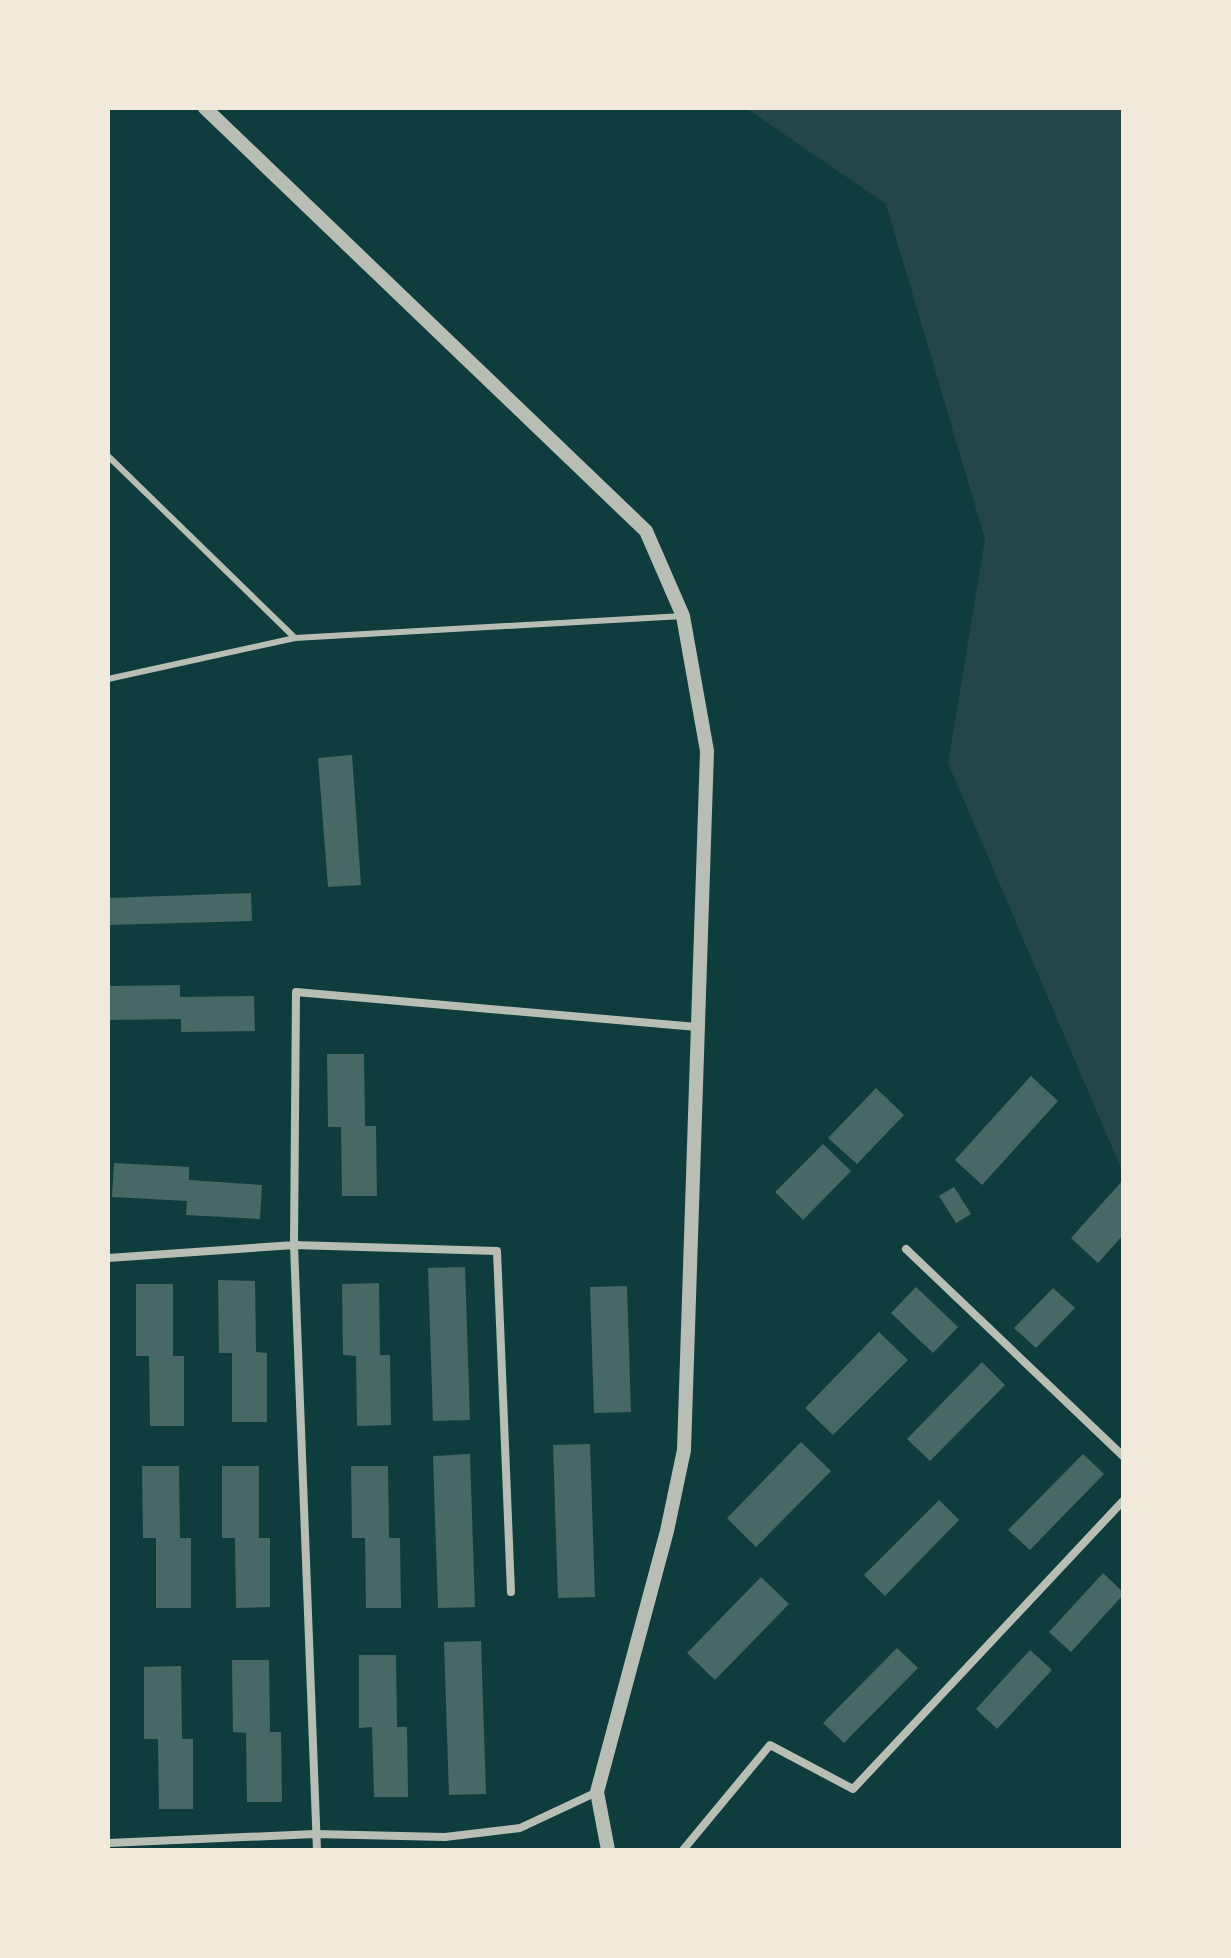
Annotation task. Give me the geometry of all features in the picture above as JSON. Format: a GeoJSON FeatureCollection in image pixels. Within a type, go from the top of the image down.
{"type":"FeatureCollection","features":[{"type":"Feature","properties":{"kind":"street"},"geometry":{"type":"LineString","coordinates":[[205,108],[646,531],[683,616],[707,751],[684,1450],[667,1531],[597,1792],[608,1850]]}},
{"type":"Feature","properties":{"kind":"street"},"geometry":{"type":"LineString","coordinates":[[317,1850],[294,1245],[296,992],[697,1027]]}},
{"type":"Feature","properties":{"kind":"street"},"geometry":{"type":"LineString","coordinates":[[108,1258],[294,1245],[497,1251],[511,1592]]}},
{"type":"Feature","properties":{"kind":"street"},"geometry":{"type":"LineString","coordinates":[[906,1249],[1123,1456]]}},
{"type":"Feature","properties":{"kind":"street"},"geometry":{"type":"LineString","coordinates":[[683,1850],[770,1745],[853,1789],[1123,1501]]}},
{"type":"Feature","properties":{"kind":"street"},"geometry":{"type":"LineString","coordinates":[[108,1843],[315,1834],[445,1837],[520,1828],[597,1792]]}},
{"type":"Feature","properties":{"kind":"lane"},"geometry":{"type":"LineString","coordinates":[[108,456],[295,638]]}},
{"type":"Feature","properties":{"kind":"lane"},"geometry":{"type":"LineString","coordinates":[[108,679],[295,638],[683,616]]}},
{"type":"Feature","properties":{"kind":"shaded area"},"geometry":{"type":"Polygon","coordinates":[[[746,108],[1123,108],[1123,1173],[948,763],[985,539],[886,204],[746,108]]]}},
{"type":"Feature","properties":{"kind":"building"},"geometry":{"type":"Polygon","coordinates":[[[352,755],[361,885],[328,887],[318,758],[352,755]]]}},
{"type":"Feature","properties":{"kind":"building"},"geometry":{"type":"Polygon","coordinates":[[[251,893],[252,921],[108,925],[108,898],[251,893]]]}},
{"type":"Feature","properties":{"kind":"building"},"geometry":{"type":"Polygon","coordinates":[[[180,985],[180,997],[254,996],[255,1031],[181,1032],[181,1019],[108,1020],[108,986],[180,985]]]}},
{"type":"Feature","properties":{"kind":"building"},"geometry":{"type":"Polygon","coordinates":[[[327,1054],[364,1054],[365,1126],[376,1126],[377,1196],[342,1196],[341,1127],[328,1127],[327,1054]]]}},
{"type":"Feature","properties":{"kind":"building"},"geometry":{"type":"Polygon","coordinates":[[[1031,1076],[1058,1101],[982,1185],[955,1160],[1031,1076]]]}},
{"type":"Feature","properties":{"kind":"building"},"geometry":{"type":"Polygon","coordinates":[[[876,1088],[904,1115],[857,1164],[828,1138],[876,1088]]]}},
{"type":"Feature","properties":{"kind":"building"},"geometry":{"type":"Polygon","coordinates":[[[823,1144],[851,1171],[803,1220],[775,1192],[823,1144]]]}},
{"type":"Feature","properties":{"kind":"building"},"geometry":{"type":"Polygon","coordinates":[[[114,1163],[189,1167],[189,1180],[262,1185],[260,1219],[186,1215],[187,1201],[112,1197],[114,1163]]]}},
{"type":"Feature","properties":{"kind":"building"},"geometry":{"type":"Polygon","coordinates":[[[1123,1180],[1123,1235],[1098,1263],[1071,1238],[1123,1180]]]}},
{"type":"Feature","properties":{"kind":"building"},"geometry":{"type":"Polygon","coordinates":[[[954,1187],[971,1214],[956,1223],[939,1196],[954,1187]]]}},
{"type":"Feature","properties":{"kind":"building"},"geometry":{"type":"Polygon","coordinates":[[[465,1267],[470,1420],[433,1421],[428,1268],[465,1267]]]}},
{"type":"Feature","properties":{"kind":"building"},"geometry":{"type":"Polygon","coordinates":[[[218,1280],[255,1281],[256,1352],[267,1353],[267,1422],[232,1422],[232,1353],[219,1353],[218,1280]]]}},
{"type":"Feature","properties":{"kind":"building"},"geometry":{"type":"Polygon","coordinates":[[[379,1283],[380,1355],[390,1355],[391,1425],[357,1426],[356,1356],[343,1355],[342,1284],[379,1283]]]}},
{"type":"Feature","properties":{"kind":"building"},"geometry":{"type":"Polygon","coordinates":[[[136,1284],[173,1284],[173,1356],[184,1356],[184,1426],[150,1426],[149,1356],[136,1356],[136,1284]]]}},
{"type":"Feature","properties":{"kind":"building"},"geometry":{"type":"Polygon","coordinates":[[[627,1286],[631,1412],[594,1413],[590,1287],[627,1286]]]}},
{"type":"Feature","properties":{"kind":"building"},"geometry":{"type":"Polygon","coordinates":[[[916,1287],[958,1327],[933,1353],[891,1313],[916,1287]]]}},
{"type":"Feature","properties":{"kind":"building"},"geometry":{"type":"Polygon","coordinates":[[[1053,1288],[1075,1308],[1036,1348],[1014,1328],[1053,1288]]]}},
{"type":"Feature","properties":{"kind":"building"},"geometry":{"type":"Polygon","coordinates":[[[879,1332],[908,1360],[833,1435],[805,1408],[879,1332]]]}},
{"type":"Feature","properties":{"kind":"building"},"geometry":{"type":"Polygon","coordinates":[[[982,1362],[1005,1385],[930,1461],[907,1439],[982,1362]]]}},
{"type":"Feature","properties":{"kind":"building"},"geometry":{"type":"Polygon","coordinates":[[[801,1442],[831,1471],[756,1547],[727,1518],[801,1442]]]}},
{"type":"Feature","properties":{"kind":"building"},"geometry":{"type":"Polygon","coordinates":[[[590,1444],[595,1597],[558,1598],[553,1445],[590,1444]]]}},
{"type":"Feature","properties":{"kind":"building"},"geometry":{"type":"Polygon","coordinates":[[[470,1454],[475,1607],[438,1608],[433,1456],[470,1454]]]}},
{"type":"Feature","properties":{"kind":"building"},"geometry":{"type":"Polygon","coordinates":[[[1083,1454],[1104,1474],[1030,1550],[1008,1530],[1083,1454]]]}},
{"type":"Feature","properties":{"kind":"building"},"geometry":{"type":"Polygon","coordinates":[[[142,1466],[179,1466],[180,1538],[191,1538],[191,1608],[156,1608],[156,1538],[143,1538],[142,1466]]]}},
{"type":"Feature","properties":{"kind":"building"},"geometry":{"type":"Polygon","coordinates":[[[222,1466],[259,1466],[259,1538],[270,1538],[270,1607],[236,1608],[235,1538],[222,1538],[222,1466]]]}},
{"type":"Feature","properties":{"kind":"building"},"geometry":{"type":"Polygon","coordinates":[[[351,1466],[388,1466],[389,1538],[400,1538],[401,1608],[366,1608],[365,1538],[352,1538],[351,1466]]]}},
{"type":"Feature","properties":{"kind":"building"},"geometry":{"type":"Polygon","coordinates":[[[939,1500],[959,1520],[885,1596],[864,1575],[939,1500]]]}},
{"type":"Feature","properties":{"kind":"building"},"geometry":{"type":"Polygon","coordinates":[[[1103,1573],[1123,1595],[1071,1652],[1049,1632],[1103,1573]]]}},
{"type":"Feature","properties":{"kind":"building"},"geometry":{"type":"Polygon","coordinates":[[[761,1577],[789,1604],[715,1680],[687,1653],[761,1577]]]}},
{"type":"Feature","properties":{"kind":"building"},"geometry":{"type":"Polygon","coordinates":[[[481,1641],[486,1794],[449,1795],[444,1642],[481,1641]]]}},
{"type":"Feature","properties":{"kind":"building"},"geometry":{"type":"Polygon","coordinates":[[[897,1648],[918,1668],[844,1743],[823,1723],[897,1648]]]}},
{"type":"Feature","properties":{"kind":"building"},"geometry":{"type":"Polygon","coordinates":[[[1030,1650],[1052,1670],[997,1729],[976,1709],[1030,1650]]]}},
{"type":"Feature","properties":{"kind":"building"},"geometry":{"type":"Polygon","coordinates":[[[359,1655],[396,1655],[397,1727],[407,1727],[408,1797],[374,1797],[372,1727],[359,1728],[359,1655]]]}},
{"type":"Feature","properties":{"kind":"building"},"geometry":{"type":"Polygon","coordinates":[[[232,1660],[269,1660],[270,1732],[281,1732],[282,1802],[247,1802],[246,1733],[233,1732],[232,1660]]]}},
{"type":"Feature","properties":{"kind":"building"},"geometry":{"type":"Polygon","coordinates":[[[181,1666],[182,1739],[193,1739],[193,1809],[159,1809],[158,1739],[144,1739],[144,1667],[181,1666]]]}}]}
